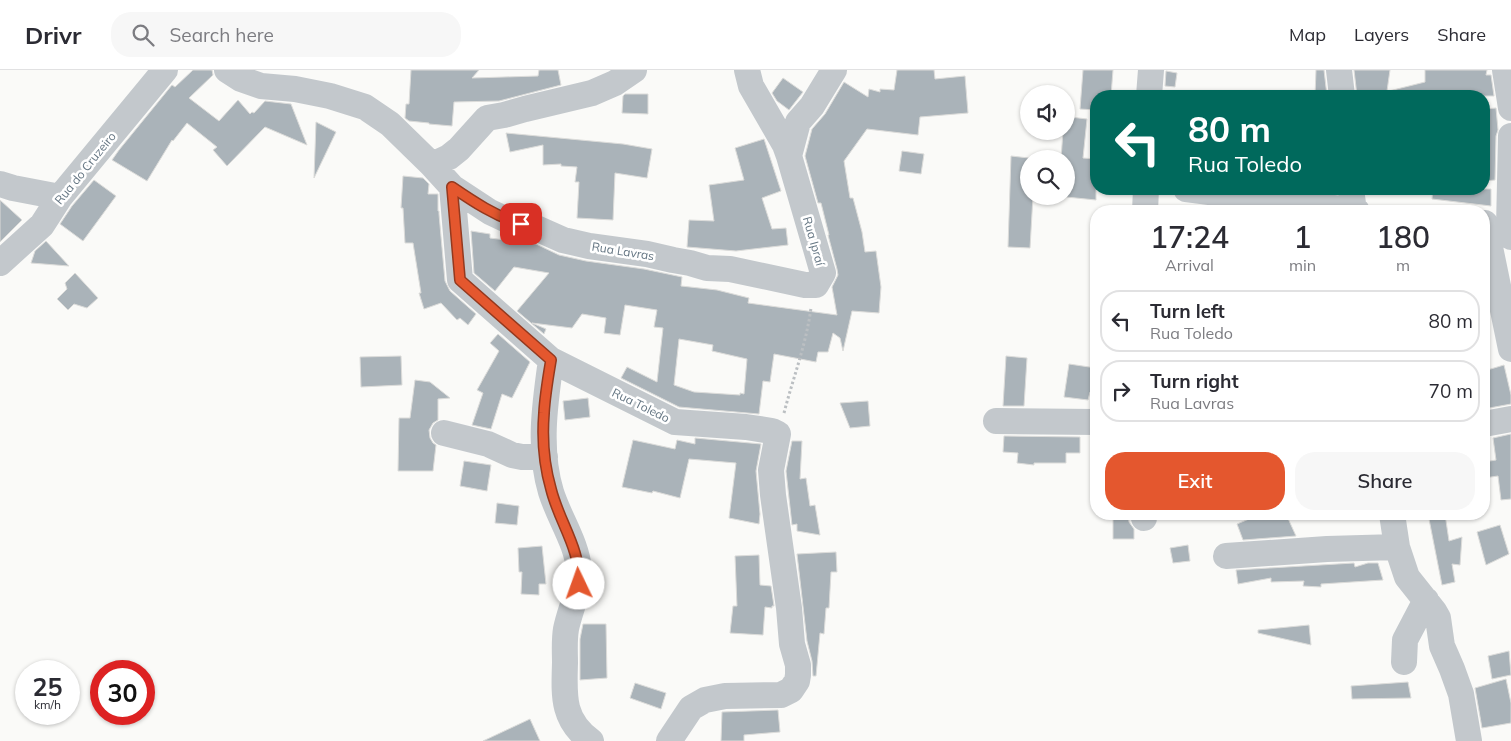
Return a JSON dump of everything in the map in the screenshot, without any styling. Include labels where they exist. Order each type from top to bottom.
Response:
[{"type":"street","name":"Rua do Cruzeiro","points":[[0,263],[42,225],[60,197],[165,70]]},
{"type":"street","name":"Rua Lavras","points":[[227,70],[241,79],[261,86],[292,80],[374,112],[390,124],[452,187],[498,216],[536,228],[563,240],[647,254],[707,268],[730,269],[805,285]]},
{"type":"street","points":[[432,165],[449,157],[487,118],[592,93],[615,83],[634,70]]},
{"type":"street","name":"Rua Ipraí","points":[[747,70],[752,86],[785,145],[823,273],[816,285],[805,285]]},
{"type":"street","points":[[789,156],[798,122],[812,106],[834,70]]},
{"type":"street","points":[[1149,90],[1151,70]]},
{"type":"street","points":[[1339,70],[1341,90]]},
{"type":"street","points":[[1505,70],[1511,108]]},
{"type":"street","points":[[1511,136],[1497,227],[1511,349]]},
{"type":"street","points":[[6,186],[60,197]]},
{"type":"street","points":[[6,186],[42,225]]},
{"type":"street","name":"Rua Toledo","points":[[452,187],[460,280],[551,360],[675,422],[772,430],[778,434]]},
{"type":"street","points":[[1232,195],[1309,205]]},
{"type":"street","points":[[551,360],[544,414],[545,457],[551,492],[575,550],[579,570],[579,584],[565,639],[564,689],[573,724],[591,741]]},
{"type":"street","points":[[1490,423],[1511,419]]},
{"type":"street","points":[[996,421],[1090,422]]},
{"type":"street","points":[[444,433],[488,444],[512,455],[545,457]]},
{"type":"street","points":[[669,741],[692,708],[705,700],[725,696],[778,695],[787,693],[797,682],[798,665],[792,644],[771,470],[778,434]]},
{"type":"street","points":[[1393,520],[1397,547],[1407,577],[1438,618],[1442,646],[1461,694],[1469,741]]},
{"type":"street","points":[[1226,556],[1327,549],[1397,547]]},
{"type":"street","points":[[1404,662],[1405,640],[1426,600]]},
{"type":"path","points":[[778,434],[808,332],[812,298],[805,285]]},
{"type":"building","points":[[193,70],[212,70],[213,75],[189,98],[219,121],[238,100],[250,114],[254,113],[265,101],[291,104],[307,145],[265,127],[227,166],[213,150],[217,147],[187,123],[172,140],[147,181],[112,160],[172,85],[175,87]]},
{"type":"building","points":[[411,70],[479,70],[472,78],[538,76],[539,70],[558,70],[561,85],[499,101],[454,102],[452,126],[429,124],[409,121],[405,118],[406,104],[409,104]]},
{"type":"building","points":[[897,70],[934,70],[935,79],[965,76],[968,113],[920,117],[918,135],[867,129],[844,161],[850,198],[853,198],[865,252],[876,251],[881,287],[879,313],[852,311],[843,351],[840,338],[833,333],[828,352],[818,352],[816,362],[774,354],[770,382],[763,381],[759,414],[679,407],[621,378],[627,367],[657,382],[663,328],[654,327],[657,310],[625,305],[620,335],[604,333],[606,318],[582,314],[572,328],[532,323],[546,329],[544,334],[517,311],[549,273],[514,267],[495,291],[474,273],[471,231],[490,234],[490,238],[536,244],[559,255],[586,261],[644,269],[682,277],[681,286],[717,290],[749,298],[748,303],[837,315],[832,287],[838,275],[837,269],[821,203],[818,203],[805,156],[812,129],[825,114],[844,82],[868,97],[869,89],[880,92],[880,89],[894,90]],"holes":[[[679,339],[713,345],[712,351],[747,359],[744,394],[694,392],[674,385]]]},
{"type":"building","points":[[1083,70],[1113,70],[1111,90],[1090,90],[1090,110],[1080,109]]},
{"type":"building","points":[[1316,70],[1324,70],[1326,90],[1315,90]]},
{"type":"building","points":[[1354,70],[1390,70],[1387,90],[1356,90]]},
{"type":"building","points":[[1425,70],[1487,70],[1486,75],[1491,75],[1494,96],[1490,96],[1490,90],[1393,90],[1425,82]]},
{"type":"building","points":[[1166,71],[1177,73],[1175,87],[1165,86]]},
{"type":"building","points":[[783,78],[803,92],[789,110],[777,101],[772,93]]},
{"type":"building","points":[[625,94],[648,94],[648,114],[622,113],[623,96]]},
{"type":"building","points":[[1490,108],[1496,108],[1498,130],[1496,136],[1495,180],[1490,180]]},
{"type":"building","points":[[1075,118],[1087,119],[1083,158],[1090,159],[1090,195],[1096,195],[1096,200],[1075,198],[1075,150],[1062,150],[1062,140],[1075,140]]},
{"type":"building","points":[[316,122],[336,132],[314,178]]},
{"type":"building","points":[[506,133],[623,144],[652,149],[647,178],[615,173],[613,220],[577,218],[579,182],[575,182],[577,167],[561,166],[561,164],[543,165],[543,145],[510,152]]},
{"type":"building","points":[[764,139],[781,191],[762,198],[772,229],[786,228],[788,245],[736,251],[687,247],[689,220],[714,221],[709,185],[744,180],[735,148]]},
{"type":"building","points":[[902,151],[924,154],[921,174],[899,171]]},
{"type":"building","points":[[1011,156],[1020,157],[1020,205],[1032,205],[1030,248],[1008,247]]},
{"type":"building","points":[[403,176],[423,178],[429,184],[428,194],[438,194],[445,281],[450,291],[476,314],[468,325],[460,318],[457,320],[441,303],[424,309],[419,293],[421,293],[413,243],[405,243],[403,208],[401,208]]},
{"type":"building","points":[[94,180],[116,196],[83,241],[60,224],[72,206]]},
{"type":"building","points":[[1491,189],[1491,206],[1432,199],[1432,195],[1490,195]]},
{"type":"building","points":[[0,200],[22,220],[0,242]]},
{"type":"building","points":[[46,241],[69,266],[31,263],[35,251]]},
{"type":"building","points":[[75,273],[98,298],[87,308],[74,304],[68,310],[57,299],[67,289],[65,283]]},
{"type":"building","points":[[498,334],[530,362],[512,398],[502,394],[491,429],[472,425],[483,393],[477,390],[499,351],[490,343]]},
{"type":"building","points":[[401,356],[402,385],[361,387],[360,357]]},
{"type":"building","points":[[1006,356],[1027,358],[1024,406],[1003,406]]},
{"type":"building","points":[[1069,364],[1090,367],[1090,392],[1088,400],[1064,397]]},
{"type":"building","points":[[1504,365],[1511,395],[1511,404],[1490,408],[1490,369]]},
{"type":"building","points":[[415,380],[430,382],[450,398],[438,399],[438,420],[433,423],[429,430],[430,438],[436,445],[433,471],[398,471],[399,418],[410,418]]},
{"type":"building","points":[[588,398],[590,417],[565,420],[563,401]]},
{"type":"building","points":[[868,401],[870,426],[850,428],[840,403]]},
{"type":"building","points":[[1511,434],[1511,499],[1501,500],[1498,476],[1490,477],[1490,461],[1496,460],[1493,438]]},
{"type":"building","points":[[1004,436],[1080,437],[1080,453],[1066,453],[1066,463],[1034,463],[1034,465],[1017,463],[1018,453],[1003,452]]},
{"type":"building","points":[[695,438],[761,444],[756,471],[760,514],[759,524],[729,518],[736,463],[689,459],[680,498],[653,491],[652,493],[622,487],[633,440],[675,449],[677,440],[695,444]]},
{"type":"building","points":[[792,441],[802,441],[800,479],[806,478],[810,506],[815,505],[820,535],[797,531],[797,524],[792,525],[786,471]]},
{"type":"building","points":[[464,461],[491,465],[487,491],[460,486]]},
{"type":"building","points":[[497,503],[519,506],[517,525],[495,523]]},
{"type":"building","points":[[1113,520],[1129,520],[1134,529],[1134,539],[1113,539]]},
{"type":"building","points":[[1247,520],[1289,520],[1296,536],[1243,540],[1237,524]]},
{"type":"building","points":[[1429,520],[1446,520],[1449,541],[1462,537],[1460,565],[1452,564],[1455,582],[1442,585]]},
{"type":"building","points":[[1500,525],[1509,554],[1486,565],[1477,532]]},
{"type":"building","points":[[1188,545],[1190,561],[1173,563],[1170,548]]},
{"type":"building","points":[[542,546],[546,584],[539,584],[539,595],[521,594],[522,572],[519,572],[518,548]]},
{"type":"building","points":[[836,552],[837,572],[831,572],[829,608],[826,608],[824,634],[820,633],[816,676],[813,676],[797,554]]},
{"type":"building","points":[[759,555],[760,585],[771,586],[774,606],[772,608],[765,607],[763,635],[730,633],[733,606],[737,606],[735,556]]},
{"type":"building","points":[[1354,563],[1355,567],[1368,563],[1378,563],[1383,580],[1321,584],[1321,587],[1303,586],[1304,581],[1271,582],[1271,578],[1238,584],[1236,570]]},
{"type":"building","points":[[583,624],[606,624],[607,678],[580,680],[580,639]]},
{"type":"building","points":[[1309,625],[1311,645],[1258,633],[1258,630]]},
{"type":"building","points":[[1509,651],[1511,675],[1492,679],[1488,656]]},
{"type":"building","points":[[1506,679],[1511,703],[1511,723],[1482,728],[1475,688]]},
{"type":"building","points":[[1408,682],[1411,698],[1352,699],[1351,686]]},
{"type":"building","points":[[635,683],[666,693],[661,709],[630,698]]},
{"type":"building","points":[[778,710],[780,732],[744,735],[744,741],[721,741],[722,712]]},
{"type":"building","points":[[530,719],[540,741],[483,741]]},
{"type":"route","points":[[521,224],[490,212],[452,187],[460,280],[551,360],[544,414],[547,475],[551,492],[575,550],[579,570],[579,584]]}]
